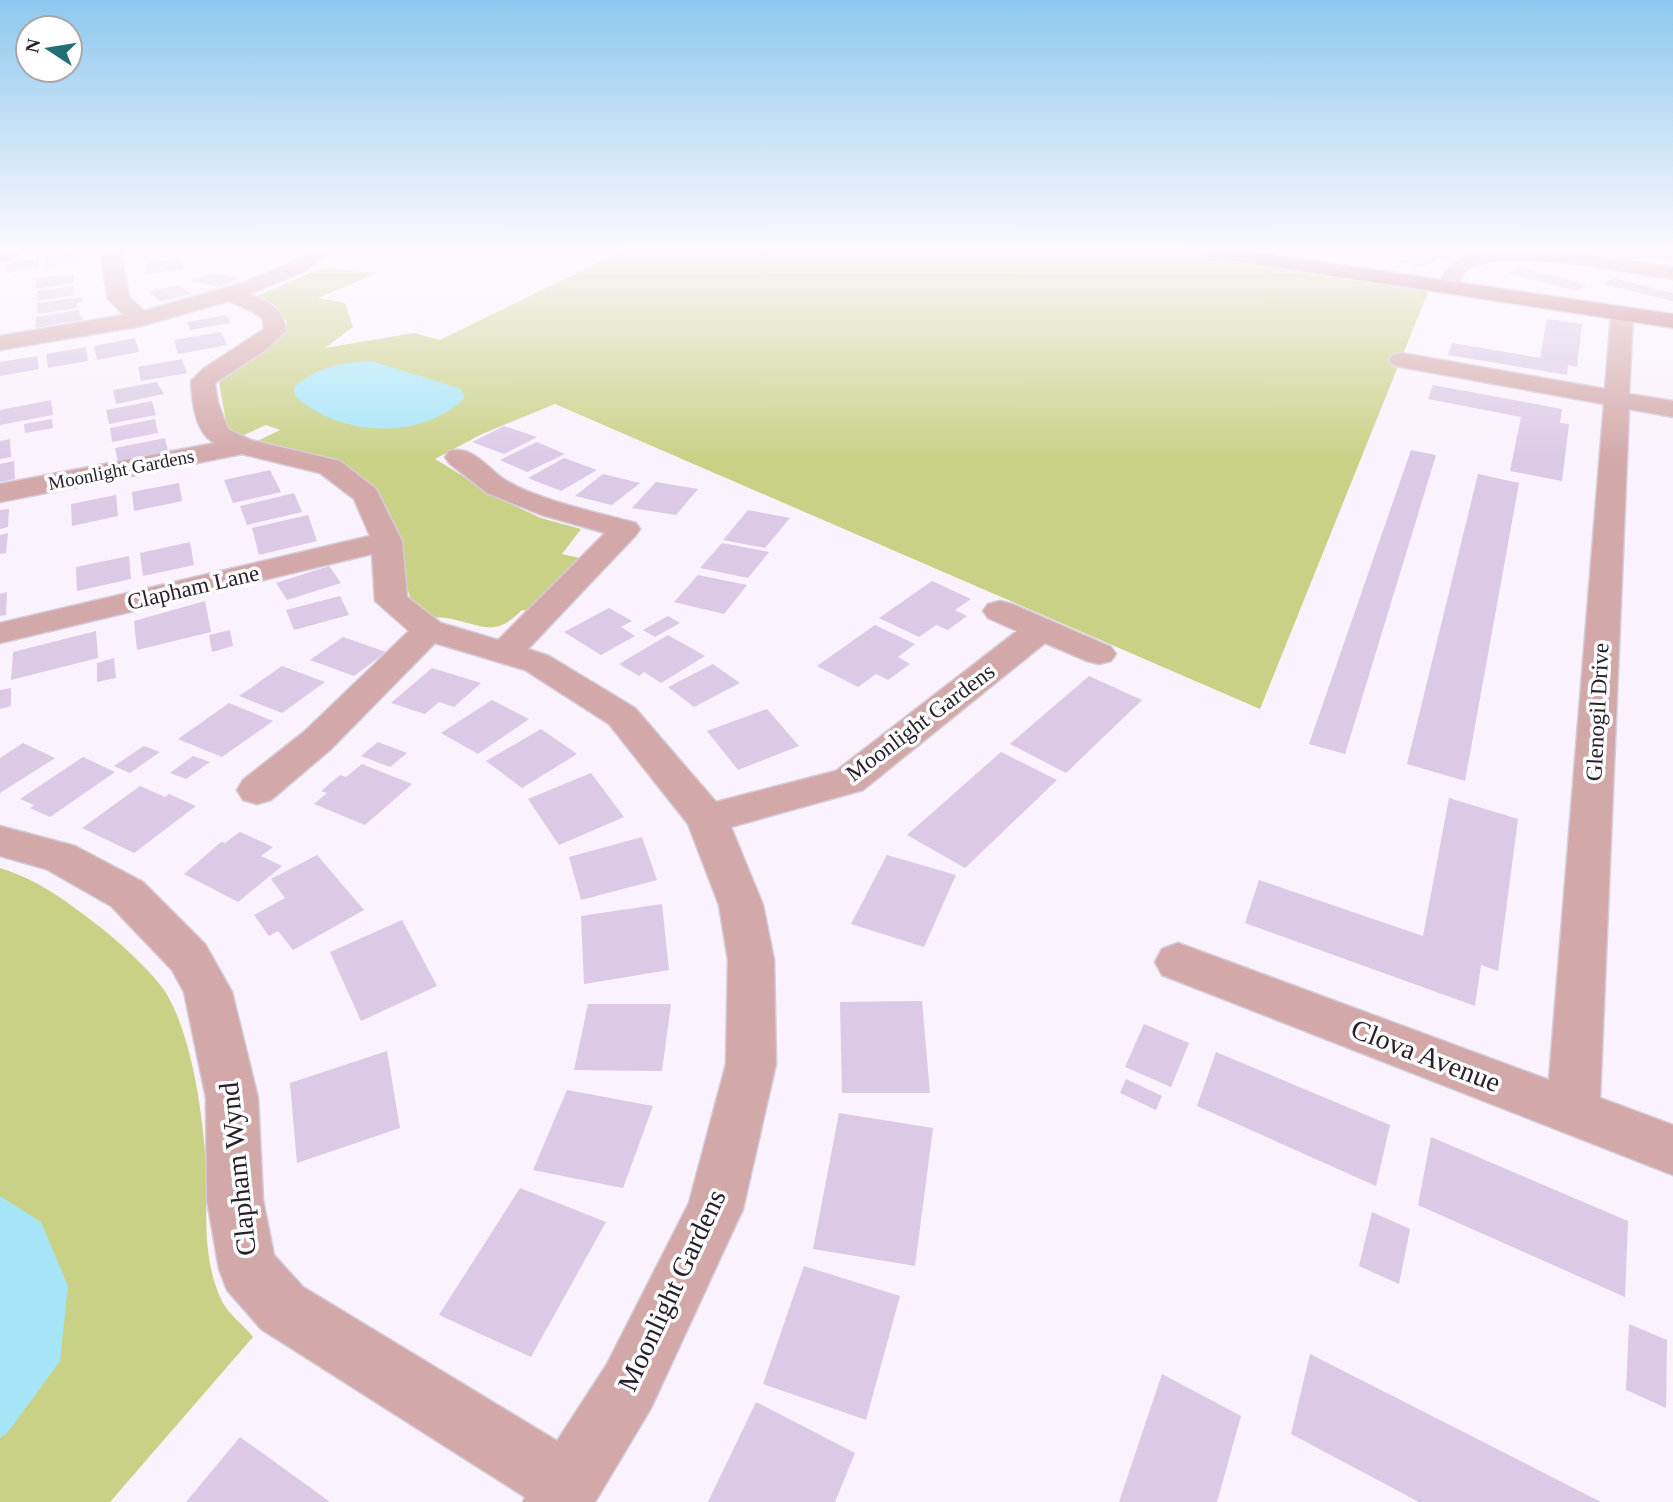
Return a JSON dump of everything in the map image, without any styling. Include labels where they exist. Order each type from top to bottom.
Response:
[{"type":"street","points":[[0,343],[129,321]]},
{"type":"street","name":"Moonlight Gardens","points":[[274,321],[275,331],[262,344],[224,364],[203,381],[205,403],[217,434],[242,446],[330,467],[366,495],[387,541],[391,601],[429,631],[537,663],[622,716],[707,819],[741,905],[751,960],[751,1064],[715,1209],[629,1386],[562,1494]]},
{"type":"street","name":"Glenogil Drive","points":[[1573,1111],[1621,321]]},
{"type":"street","points":[[1401,360],[1673,409]]},
{"type":"street","name":"Moonlight Gardens","points":[[0,493],[242,446]]},
{"type":"street","points":[[459,457],[497,486],[552,509],[625,528],[505,653]]},
{"type":"street","name":"Clapham Lane","points":[[0,633],[387,541]]},
{"type":"street","points":[[1000,611],[1099,654]]},
{"type":"street","name":"Moonlight Gardens","points":[[707,819],[849,781],[1041,629]]},
{"type":"street","points":[[257,790],[318,740],[429,631]]},
{"type":"street","name":"Clapham Wynd","points":[[0,841],[60,857],[127,894],[189,957],[208,992],[232,1098],[235,1200],[248,1269],[282,1308],[562,1494]]},
{"type":"street","name":"Clova Avenue","points":[[1178,961],[1673,1150]]},
{"type":"green space","points":[[287,321],[351,321],[353,327],[325,348],[414,333],[440,340],[479,321],[1416,321],[1260,709],[555,404],[482,434],[435,459],[504,501],[541,518],[581,529],[562,554],[584,559],[532,612],[522,610],[503,625],[486,627],[446,618],[424,618],[418,612],[408,591],[395,527],[384,503],[370,484],[353,471],[332,461],[253,443],[280,430],[266,425],[240,437],[227,427],[219,383],[277,341]]},
{"type":"green space","points":[[0,868],[41,886],[100,927],[151,975],[174,1008],[189,1052],[199,1102],[205,1149],[207,1237],[211,1269],[225,1306],[253,1337],[110,1502],[0,1502]]},
{"type":"water","points":[[372,361],[461,389],[465,398],[447,412],[426,422],[380,428],[334,420],[313,410],[295,396],[294,387],[321,370],[341,364]]},
{"type":"water","points":[[0,1196],[41,1222],[68,1286],[60,1361],[8,1432],[0,1438]]},
{"type":"building","points":[[36,321],[76,321],[35,328]]},
{"type":"building","points":[[229,321],[230,323],[190,330],[187,322]]},
{"type":"building","points":[[1547,321],[1582,324],[1577,367],[1568,365],[1567,375],[1448,355],[1452,343],[1540,358]]},
{"type":"building","points":[[221,332],[227,345],[178,354],[174,340]]},
{"type":"building","points":[[135,338],[139,352],[97,360],[94,346]]},
{"type":"building","points":[[86,347],[88,361],[48,368],[46,354]]},
{"type":"building","points":[[37,356],[39,369],[0,376],[0,362]]},
{"type":"building","points":[[182,359],[187,373],[141,381],[138,367]]},
{"type":"building","points":[[157,382],[164,394],[116,404],[113,390]]},
{"type":"building","points":[[1433,385],[1562,409],[1560,423],[1569,424],[1562,481],[1510,471],[1521,417],[1428,399]]},
{"type":"building","points":[[51,400],[53,415],[0,425],[0,410]]},
{"type":"building","points":[[152,401],[156,415],[109,424],[106,410]]},
{"type":"building","points":[[52,419],[53,428],[25,433],[24,424]]},
{"type":"building","points":[[155,419],[158,433],[112,442],[110,428]]},
{"type":"building","points":[[504,426],[537,437],[504,454],[472,442]]},
{"type":"building","points":[[165,438],[168,451],[118,461],[115,448]]},
{"type":"building","points":[[10,439],[11,457],[0,459],[0,441]]},
{"type":"building","points":[[537,442],[565,454],[527,472],[500,460]]},
{"type":"building","points":[[1411,450],[1436,455],[1345,754],[1309,744]]},
{"type":"building","points":[[564,458],[597,470],[561,491],[528,478]]},
{"type":"building","points":[[14,461],[15,479],[0,482],[0,464]]},
{"type":"building","points":[[270,470],[281,492],[233,503],[224,480]]},
{"type":"building","points":[[603,474],[640,483],[612,505],[575,496]]},
{"type":"building","points":[[1478,474],[1519,483],[1465,781],[1407,764]]},
{"type":"building","points":[[656,482],[698,489],[676,515],[632,508]]},
{"type":"building","points":[[179,483],[182,501],[134,511],[132,492]]},
{"type":"building","points":[[294,493],[302,512],[247,525],[240,506]]},
{"type":"building","points":[[116,495],[118,516],[72,526],[71,504]]},
{"type":"building","points":[[9,509],[8,527],[0,529],[0,510]]},
{"type":"building","points":[[748,510],[790,518],[765,548],[723,540]]},
{"type":"building","points":[[308,515],[317,541],[259,555],[252,528]]},
{"type":"building","points":[[8,533],[6,553],[0,554],[0,535]]},
{"type":"building","points":[[190,542],[194,565],[143,576],[140,553]]},
{"type":"building","points":[[722,543],[769,552],[748,578],[700,568]]},
{"type":"building","points":[[129,556],[131,579],[77,591],[76,567]]},
{"type":"building","points":[[329,566],[341,583],[287,600],[276,583]]},
{"type":"building","points":[[698,575],[747,585],[724,614],[674,602]]},
{"type":"building","points":[[932,581],[971,599],[955,610],[967,616],[948,630],[936,625],[919,637],[879,618]]},
{"type":"building","points":[[7,592],[6,615],[0,616],[0,594]]},
{"type":"building","points":[[340,596],[349,615],[294,630],[286,610]]},
{"type":"building","points":[[205,601],[211,632],[137,650],[134,621]]},
{"type":"building","points":[[609,608],[632,621],[621,627],[635,636],[601,655],[564,632]]},
{"type":"building","points":[[668,616],[680,623],[655,637],[643,630]]},
{"type":"building","points":[[875,625],[915,644],[898,657],[910,664],[888,680],[876,674],[858,687],[817,666]]},
{"type":"building","points":[[230,630],[233,646],[212,652],[209,635]]},
{"type":"building","points":[[96,631],[98,658],[11,680],[13,652]]},
{"type":"building","points":[[668,635],[705,656],[661,683],[644,672],[639,676],[619,664]]},
{"type":"building","points":[[343,637],[386,652],[354,676],[310,660]]},
{"type":"building","points":[[114,658],[116,678],[97,682],[97,663]]},
{"type":"building","points":[[713,664],[740,683],[694,707],[668,687]]},
{"type":"building","points":[[282,666],[325,682],[282,713],[239,696]]},
{"type":"building","points":[[432,668],[481,683],[454,707],[439,702],[425,714],[391,703]]},
{"type":"building","points":[[1089,676],[1142,700],[1066,773],[1010,744]]},
{"type":"building","points":[[11,688],[11,706],[0,709],[0,690]]},
{"type":"building","points":[[492,700],[529,719],[478,754],[441,733]]},
{"type":"building","points":[[229,703],[273,721],[222,757],[178,739]]},
{"type":"building","points":[[767,709],[799,746],[738,770],[707,731]]},
{"type":"building","points":[[541,729],[577,754],[522,788],[486,761]]},
{"type":"building","points":[[378,742],[407,753],[390,767],[361,756]]},
{"type":"building","points":[[23,743],[55,758],[0,793],[0,758]]},
{"type":"building","points":[[144,746],[160,752],[130,773],[114,766]]},
{"type":"building","points":[[1001,752],[1057,780],[965,868],[907,835]]},
{"type":"building","points":[[193,756],[210,762],[186,779],[170,773]]},
{"type":"building","points":[[83,757],[115,772],[50,817],[30,808],[34,805],[20,799]]},
{"type":"building","points":[[362,764],[412,784],[365,825],[314,804],[327,793],[321,791],[340,775],[346,777]]},
{"type":"building","points":[[591,773],[624,817],[559,845],[528,799]]},
{"type":"building","points":[[140,786],[165,797],[169,794],[196,806],[134,853],[82,828]]},
{"type":"building","points":[[1449,798],[1518,819],[1498,971],[1481,965],[1475,1006],[1245,923],[1259,880],[1423,936]]},
{"type":"building","points":[[240,832],[273,847],[261,856],[282,866],[238,902],[184,874],[221,842],[225,843]]},
{"type":"building","points":[[642,837],[657,880],[581,900],[569,857]]},
{"type":"building","points":[[317,855],[364,910],[293,950],[278,931],[269,936],[254,915],[285,898],[271,879]]},
{"type":"building","points":[[887,855],[956,875],[924,947],[851,924]]},
{"type":"building","points":[[662,904],[669,970],[584,984],[581,916]]},
{"type":"building","points":[[402,920],[437,986],[361,1021],[330,952]]},
{"type":"building","points":[[922,1001],[930,1093],[842,1093],[840,1002]]},
{"type":"building","points":[[588,1004],[671,1004],[662,1071],[574,1070]]},
{"type":"building","points":[[1144,1024],[1189,1043],[1171,1087],[1125,1067]]},
{"type":"building","points":[[387,1051],[400,1128],[297,1163],[290,1083]]},
{"type":"building","points":[[1216,1052],[1390,1125],[1376,1186],[1197,1106]]},
{"type":"building","points":[[1126,1079],[1162,1096],[1156,1110],[1120,1093]]},
{"type":"building","points":[[567,1090],[653,1106],[623,1188],[533,1170]]},
{"type":"building","points":[[839,1113],[933,1128],[915,1266],[813,1249]]},
{"type":"building","points":[[1431,1137],[1628,1221],[1625,1297],[1418,1205]]},
{"type":"building","points":[[520,1188],[606,1222],[531,1357],[439,1315]]},
{"type":"building","points":[[1372,1212],[1410,1229],[1399,1284],[1359,1266]]},
{"type":"building","points":[[804,1266],[900,1296],[866,1420],[763,1384]]},
{"type":"building","points":[[1629,1324],[1667,1340],[1666,1408],[1626,1390]]},
{"type":"building","points":[[1310,1354],[1601,1502],[1419,1502],[1291,1434]]},
{"type":"building","points":[[1162,1374],[1241,1416],[1217,1502],[1119,1502]]},
{"type":"building","points":[[756,1402],[855,1453],[835,1502],[708,1502]]},
{"type":"building","points":[[240,1437],[297,1478],[330,1502],[186,1502]]}]
